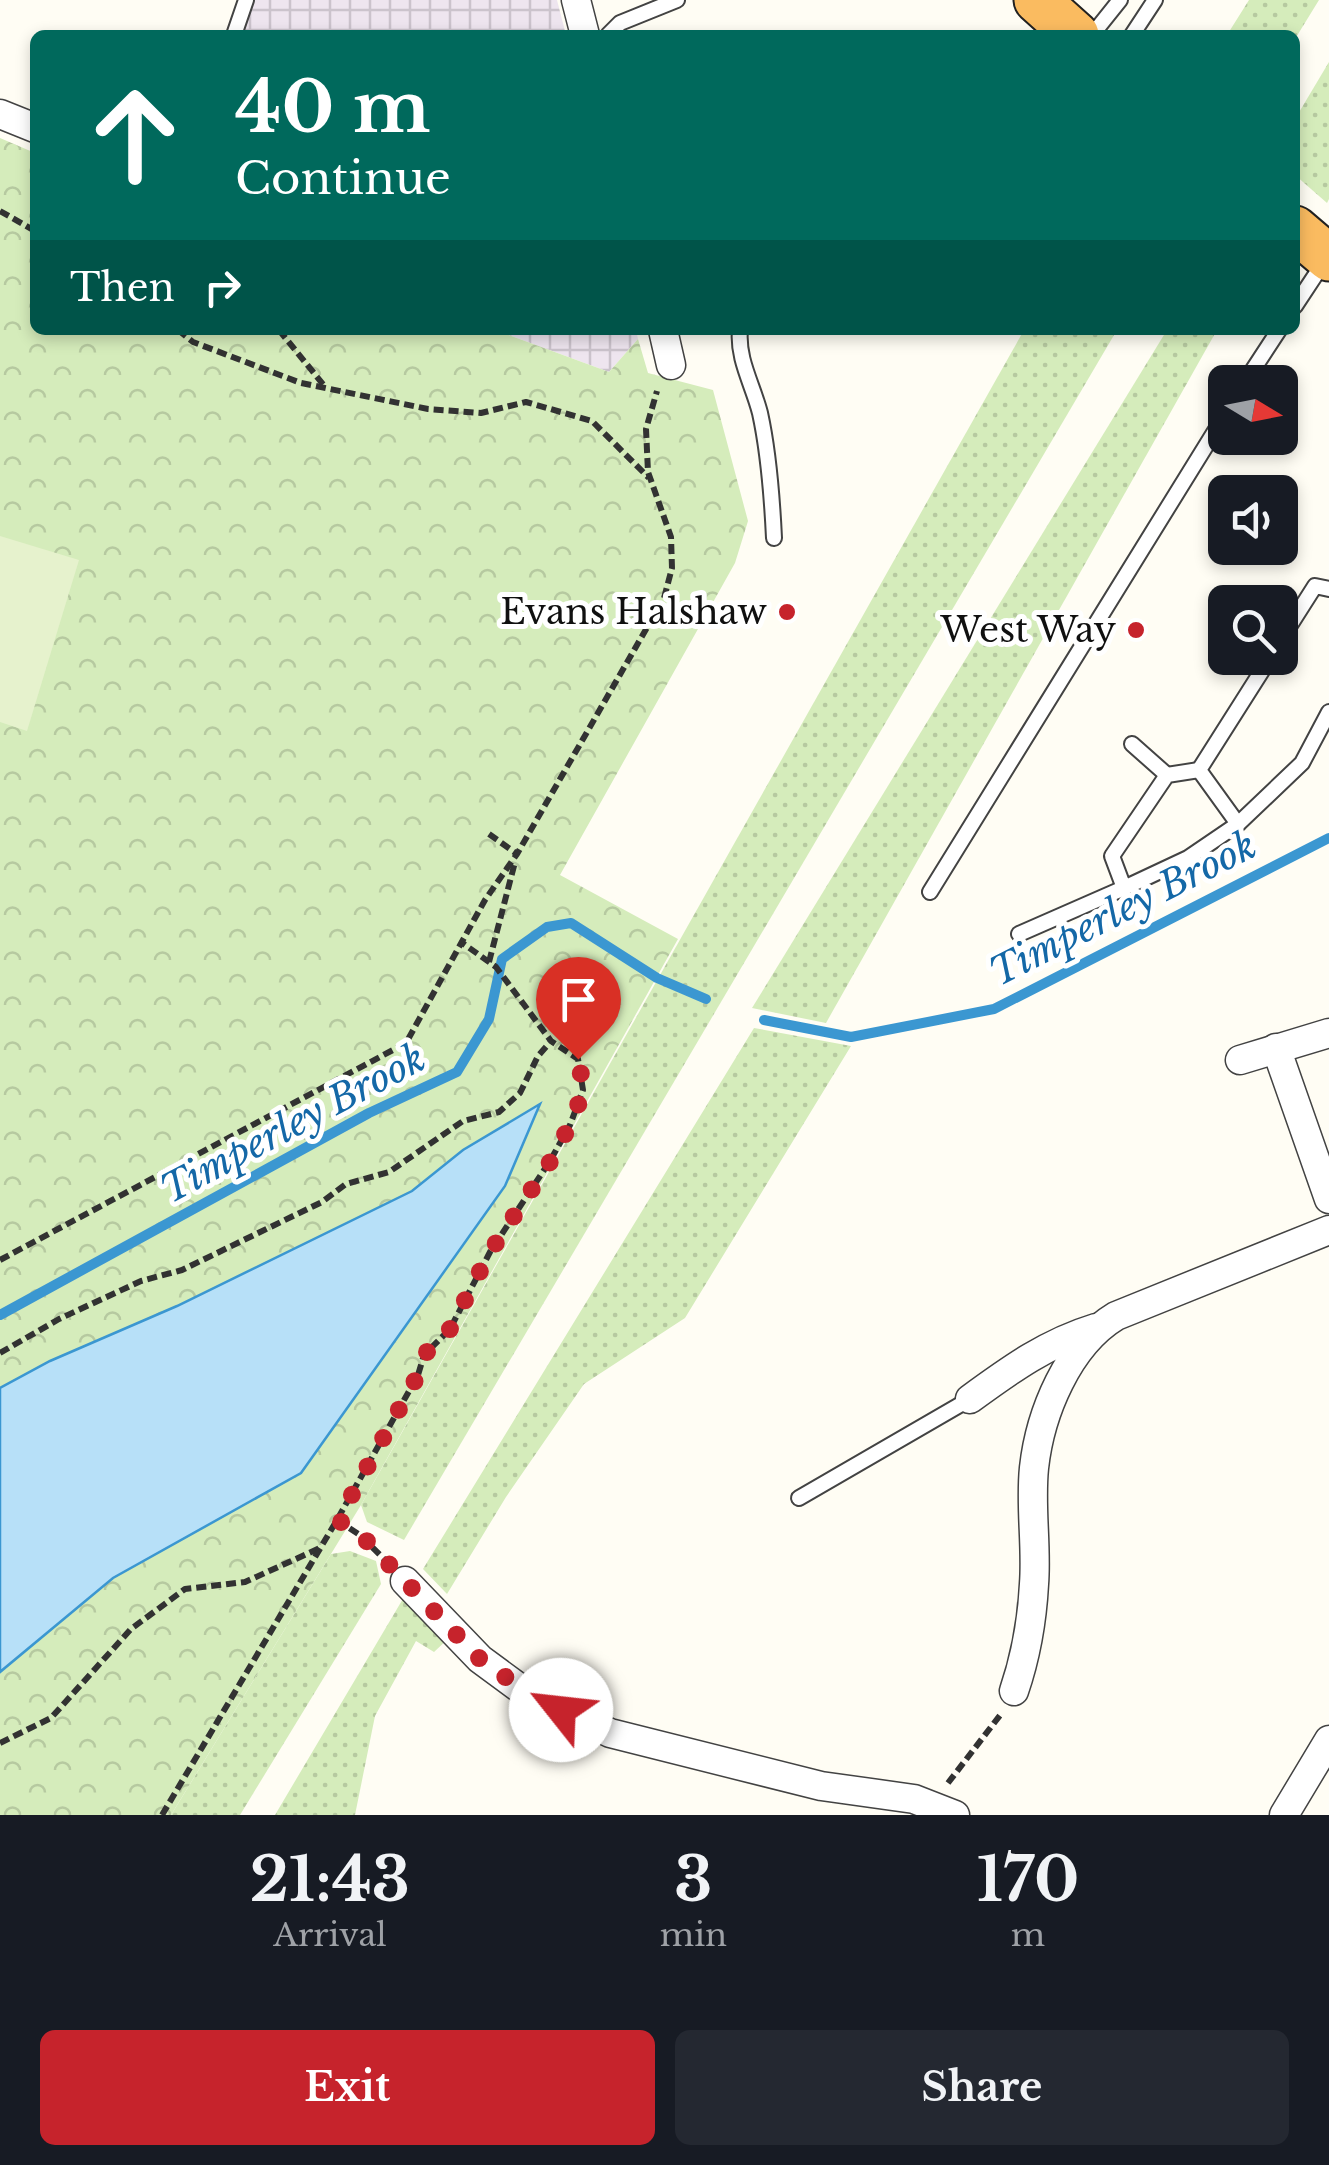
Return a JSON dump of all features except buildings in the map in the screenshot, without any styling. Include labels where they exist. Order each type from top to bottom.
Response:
[{"type":"highway","points":[[1037,0],[1070,30]]},
{"type":"street","points":[[576,0],[584,30]]},
{"type":"street","points":[[0,114],[30,126]]},
{"type":"street","points":[[663,335],[671,365]]},
{"type":"street","points":[[1240,1060],[1329,1032]]},
{"type":"street","points":[[1276,1048],[1329,1199]]},
{"type":"street","points":[[970,1399],[1060,1339],[1096,1328],[1116,1316],[1329,1230]]},
{"type":"street","points":[[1014,1691],[1026,1656],[1035,1582],[1034,1466],[1048,1415],[1066,1372],[1096,1328]]},
{"type":"street","points":[[405,1581],[480,1659],[518,1686],[610,1733],[821,1786],[944,1810]]},
{"type":"street","points":[[1284,1815],[1329,1740]]},
{"type":"lane","points":[[236,30],[246,0]]},
{"type":"lane","points":[[613,30],[620,23],[677,0]]},
{"type":"lane","points":[[1096,30],[1120,0]]},
{"type":"lane","points":[[1135,30],[1156,0]]},
{"type":"lane","points":[[1300,293],[1317,248]]},
{"type":"lane","points":[[739,335],[738,346],[760,412],[774,538]]},
{"type":"lane","points":[[1256,365],[1275,335]]},
{"type":"lane","points":[[930,892],[1208,442]]},
{"type":"lane","points":[[1298,613],[1315,586],[1329,589]]},
{"type":"lane","points":[[1124,888],[1112,856],[1168,776],[1199,770],[1259,675]]},
{"type":"lane","points":[[1019,934],[1188,858],[1238,824],[1302,763],[1329,712]]},
{"type":"lane","points":[[1132,744],[1168,776]]},
{"type":"lane","points":[[1199,770],[1238,824]]},
{"type":"lane","points":[[799,1498],[970,1399]]},
{"type":"path","points":[[0,211],[30,228]]},
{"type":"path","points":[[185,335],[301,384],[428,409],[481,413],[526,402],[592,421],[650,478]]},
{"type":"path","points":[[283,335],[326,388]]},
{"type":"path","points":[[0,1260],[406,1043],[485,900],[517,854],[664,598],[672,568],[670,537],[650,478],[646,429],[658,388],[671,365]]},
{"type":"path","points":[[488,834],[517,854]]},
{"type":"path","points":[[493,965],[517,854]]},
{"type":"path","points":[[162,1815],[338,1520],[418,1375],[424,1355],[450,1329],[490,1252],[550,1162],[584,1090],[578,1059],[550,1041],[508,979],[461,942]]},
{"type":"path","points":[[0,1353],[59,1319],[141,1281],[182,1270],[322,1202],[346,1184],[389,1172],[463,1121],[499,1112],[520,1093],[550,1041]]},
{"type":"path","points":[[338,1520],[360,1534],[405,1581]]},
{"type":"path","points":[[0,1743],[51,1718],[132,1629],[184,1589],[244,1582],[322,1547]]},
{"type":"path","points":[[944,1810],[1014,1691]]},
{"type":"shaded area","points":[[251,0],[557,0],[565,30],[241,30]]},
{"type":"shaded area","points":[[509,335],[637,335],[638,339],[609,372]]},
{"type":"green space","points":[[1249,0],[1319,0],[1300,31],[1230,30]]},
{"type":"green space","points":[[1329,62],[1327,203],[1300,179],[1300,111]]},
{"type":"green space","points":[[0,138],[30,151],[30,335],[509,335],[609,372],[638,339],[648,373],[713,390],[748,521],[735,563],[560,875],[678,939],[361,1505],[171,1815],[0,1815]]},
{"type":"green space","points":[[1021,335],[1114,335],[404,1540],[367,1522],[361,1505]]},
{"type":"green space","points":[[1164,335],[1214,335],[826,1023],[752,1008]]},
{"type":"green space","points":[[0,536],[79,560],[27,731],[0,722]]},
{"type":"green space","points":[[754,1028],[851,1046],[685,1318],[584,1384],[506,1497],[447,1594],[423,1569]]},
{"type":"green space","points":[[350,1551],[376,1561],[381,1584],[240,1815],[171,1815],[331,1554]]},
{"type":"green space","points":[[407,1592],[449,1638],[434,1652],[416,1641],[375,1716],[355,1815],[275,1815]]},
{"type":"water","points":[[540,1104],[505,1186],[301,1473],[113,1578],[0,1672],[0,1388],[412,1191],[463,1150]]},
{"type":"waterway","name":"Timperley Brook","points":[[764,1020],[851,1037],[994,1009],[1329,838]]},
{"type":"waterway","name":"Timperley Brook","points":[[0,1315],[369,1113],[457,1072],[489,1019],[502,959],[547,927],[571,923],[657,978],[706,999]]},
{"type":"place","name":"Evans Halshaw","points":[[787,612]]},
{"type":"place","name":"West Way","points":[[1136,630]]},
{"type":"route","points":[[561,1710],[480,1659],[360,1534],[338,1520],[418,1375],[424,1355],[450,1329],[490,1252],[570,1125],[584,1090],[578,1059]]}]
